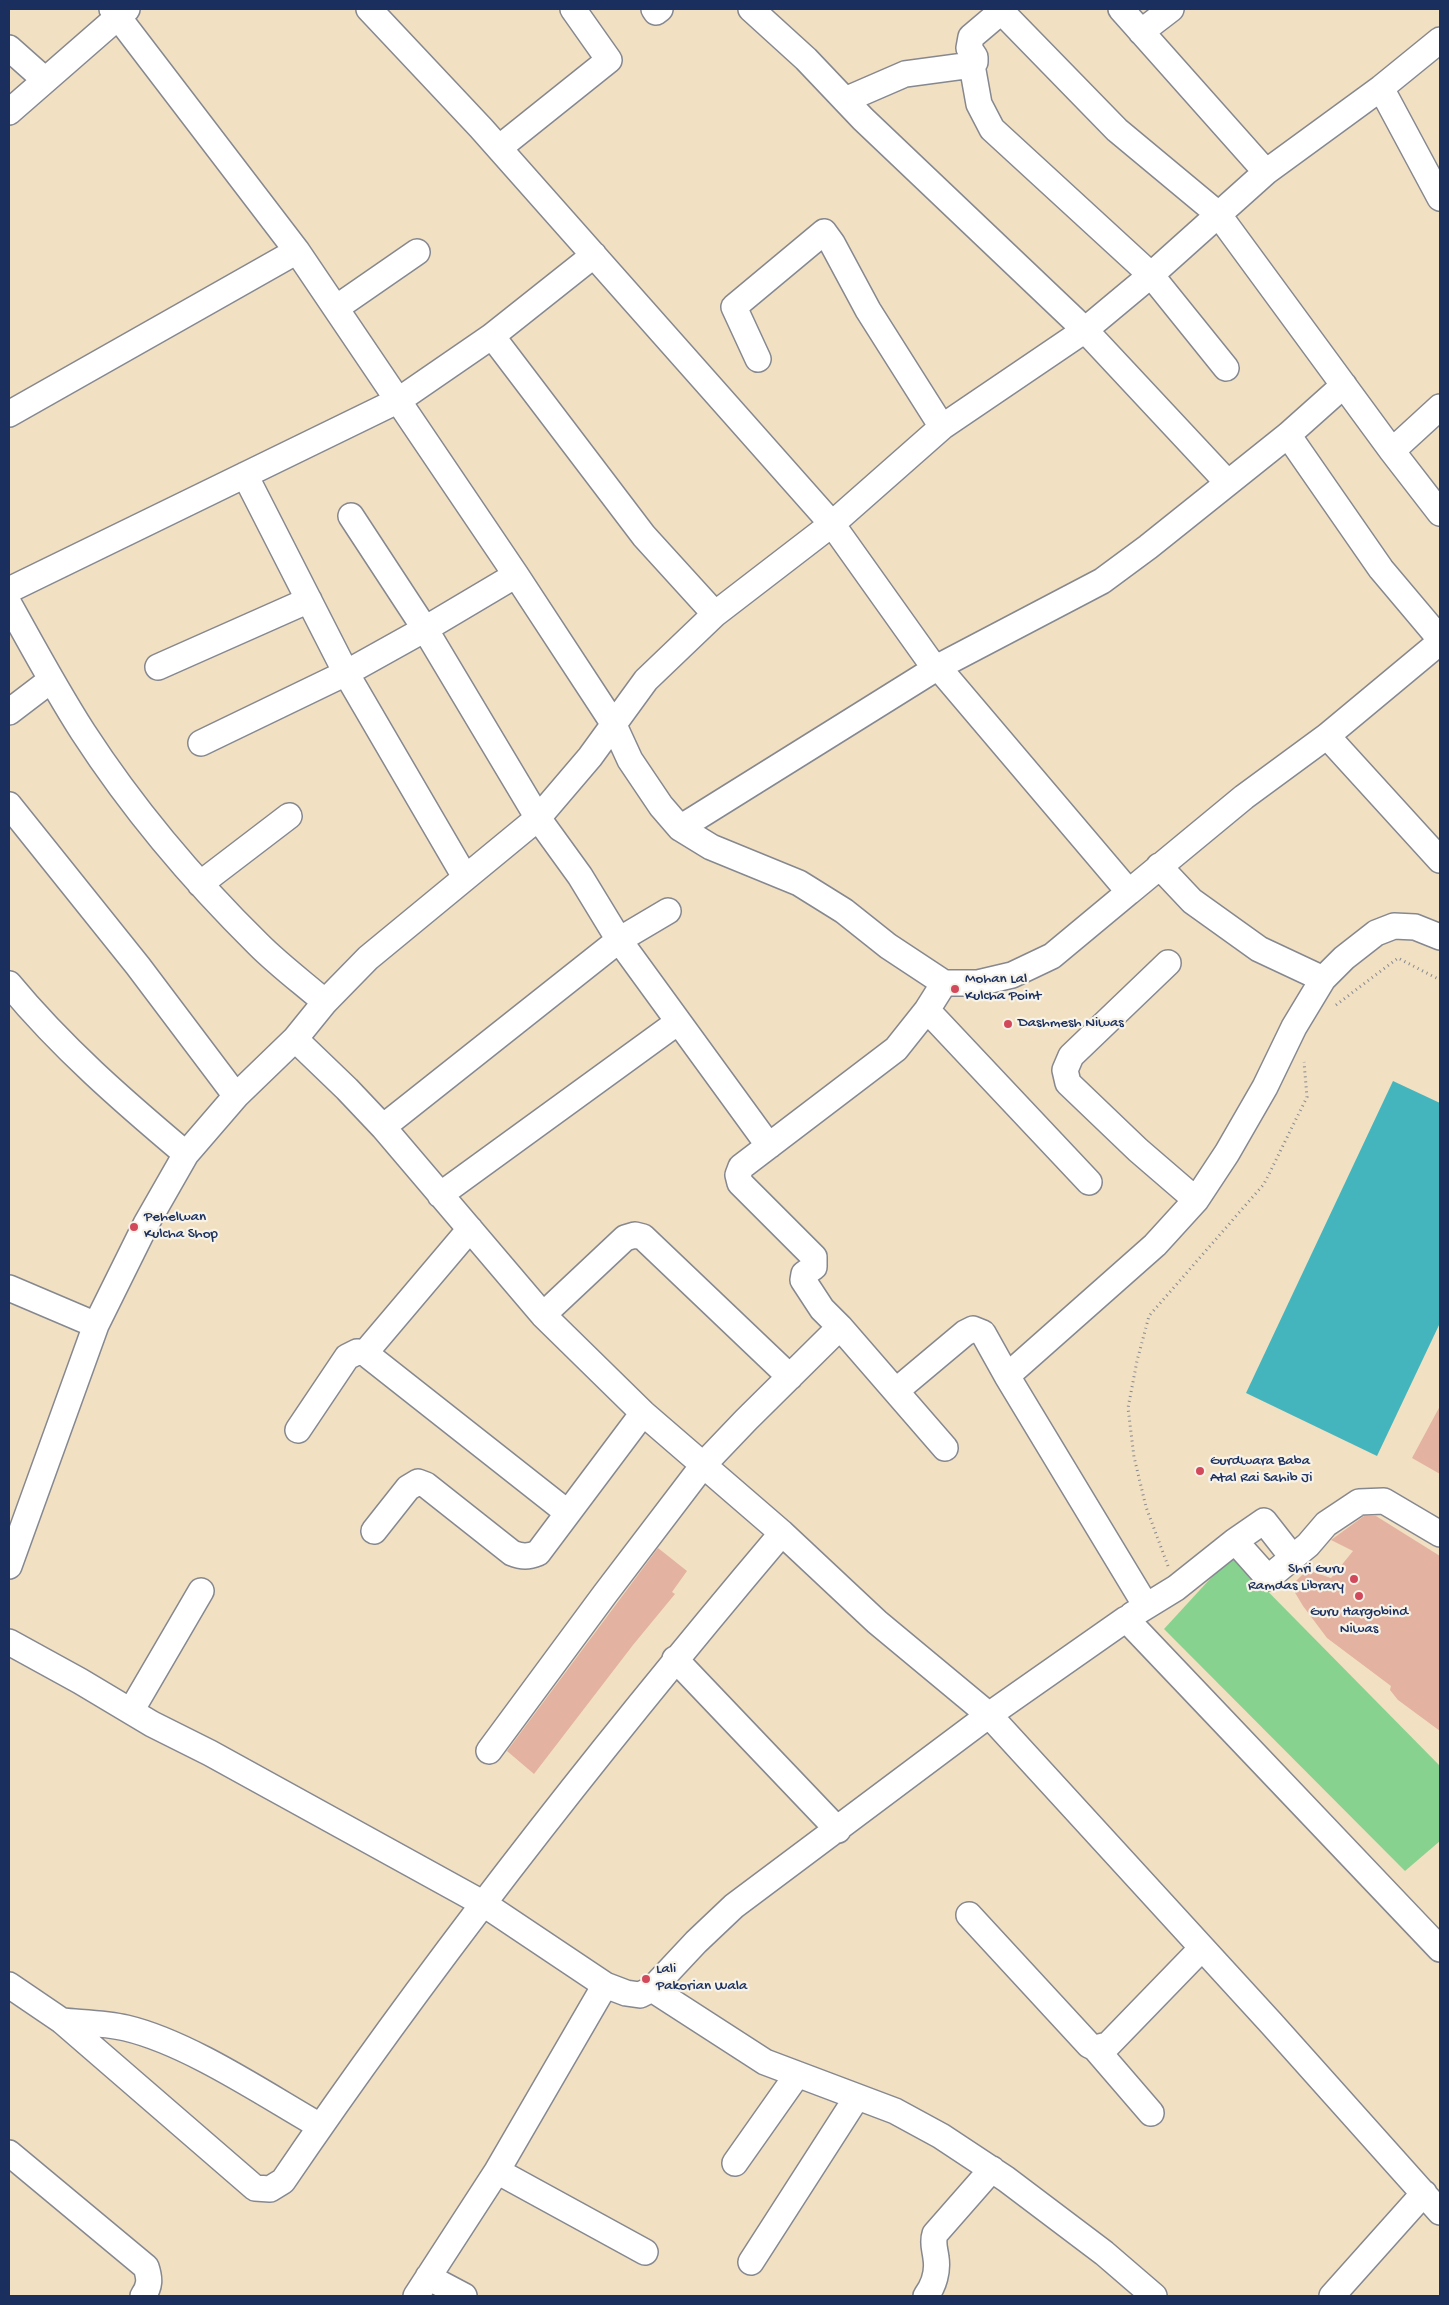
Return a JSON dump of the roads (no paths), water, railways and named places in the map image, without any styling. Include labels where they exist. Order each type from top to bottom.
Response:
[{"type":"street","points":[[369,9],[498,148],[832,524],[931,663],[938,667],[1129,892]]},
{"type":"street","points":[[498,148],[609,60],[573,9]]},
{"type":"street","points":[[654,9],[656,12],[660,9]]},
{"type":"street","points":[[751,9],[806,59],[845,100],[1085,330],[1227,482]]},
{"type":"street","points":[[1121,9],[1266,172]]},
{"type":"street","points":[[1141,32],[1172,9]]},
{"type":"street","points":[[845,100],[905,74],[972,65],[976,62],[976,57],[969,48],[971,37],[1001,10],[1117,130],[1218,214],[1392,451],[1440,512]]},
{"type":"street","points":[[9,112],[120,12],[297,251],[399,400],[613,723],[630,760],[661,806],[680,828],[711,847],[799,883],[844,911],[888,946],[944,982],[978,983],[1012,975],[1052,956],[1244,797],[1327,736],[1440,641],[1381,569],[1288,435]]},
{"type":"street","points":[[9,1566],[96,1326],[146,1224],[186,1154],[236,1096],[295,1039],[325,1002],[368,958],[538,818],[590,757],[646,680],[715,614],[832,524],[942,427],[1085,330],[1151,275],[1266,172],[1381,88],[1440,40]]},
{"type":"street","points":[[9,48],[45,80]]},
{"type":"street","points":[[972,65],[980,104],[992,129],[1151,275],[1226,368]]},
{"type":"street","points":[[1381,88],[1440,198]]},
{"type":"street","points":[[758,359],[734,307],[824,232],[832,243],[868,310],[942,427]]},
{"type":"street","points":[[9,414],[297,251]]},
{"type":"street","points":[[336,308],[416,252]]},
{"type":"street","points":[[9,590],[399,400],[492,336],[594,255]]},
{"type":"street","points":[[492,336],[644,536],[715,614]]},
{"type":"street","points":[[680,828],[938,667],[1102,581],[1148,547],[1288,435],[1344,386]]},
{"type":"street","points":[[1392,451],[1440,407]]},
{"type":"street","points":[[245,475],[346,673],[465,877]]},
{"type":"street","points":[[352,516],[425,629],[538,818],[580,876],[619,940],[770,1146]]},
{"type":"street","points":[[201,744],[346,673],[516,575]]},
{"type":"street","points":[[158,667],[309,600]]},
{"type":"street","points":[[9,604],[51,680],[107,767],[200,884],[260,947],[325,1002]]},
{"type":"street","points":[[9,712],[51,680]]},
{"type":"street","points":[[1327,736],[1440,860]]},
{"type":"street","points":[[9,806],[132,958],[236,1096]]},
{"type":"street","points":[[200,884],[289,816]]},
{"type":"street","points":[[1159,866],[1192,901],[1252,944],[1323,978]]},
{"type":"street","points":[[383,1127],[619,940],[668,911]]},
{"type":"street","points":[[1007,1376],[1155,1245],[1196,1200],[1227,1153],[1264,1087],[1294,1027],[1323,978],[1344,958],[1376,933],[1394,926],[1415,927],[1440,937]]},
{"type":"street","points":[[1168,962],[1070,1056],[1065,1070],[1068,1083],[1138,1150],[1196,1200]]},
{"type":"street","points":[[944,982],[927,1010],[896,1049],[741,1167],[738,1175],[740,1183],[814,1257],[814,1267],[804,1274],[803,1280],[822,1309],[897,1390],[945,1448]]},
{"type":"street","points":[[13,998],[89,1069],[186,1154]]},
{"type":"street","points":[[927,1010],[1089,1182]]},
{"type":"street","points":[[440,1195],[678,1022]]},
{"type":"street","points":[[295,1039],[383,1127],[543,1315],[643,1414],[704,1464],[782,1533],[877,1622],[988,1716],[1202,1948],[1440,2212]]},
{"type":"street","points":[[365,1354],[470,1229]]},
{"type":"street","points":[[543,1315],[625,1238],[635,1235],[643,1237],[790,1377]]},
{"type":"street","points":[[9,1288],[96,1326]]},
{"type":"street","points":[[489,1751],[704,1464],[840,1327]]},
{"type":"street","points":[[897,1390],[965,1333],[973,1329],[983,1333],[1136,1613],[1440,1949]]},
{"type":"street","points":[[298,1430],[347,1357],[357,1352],[365,1354],[568,1513]]},
{"type":"street","points":[[374,1532],[408,1488],[418,1482],[426,1485],[512,1553],[530,1557],[538,1553],[643,1414]]},
{"type":"street","points":[[1235,1540],[1268,1578],[1308,1545],[1326,1524],[1359,1502],[1384,1501],[1440,1534]]},
{"type":"street","points":[[9,1642],[484,1904],[605,1985],[626,1993],[640,1995],[652,1989],[696,1942],[734,1906],[988,1716],[1136,1613],[1176,1588],[1235,1540],[1264,1521],[1293,1558]]},
{"type":"street","points":[[9,1985],[62,2021],[255,2188],[270,2188],[283,2182],[320,2126],[417,1991],[676,1659],[782,1533]]},
{"type":"street","points":[[131,1711],[201,1591]]},
{"type":"street","points":[[676,1659],[838,1830]]},
{"type":"street","points":[[969,1915],[1089,2045],[1095,2048],[1151,2113]]},
{"type":"street","points":[[1095,2048],[1108,2045],[1202,1948]]},
{"type":"street","points":[[464,2296],[422,2287],[498,2171],[605,1985]]},
{"type":"street","points":[[652,1989],[758,2058],[797,2075],[895,2111],[941,2136],[992,2170],[1104,2253],[1154,2296]]},
{"type":"street","points":[[62,2021],[127,2028],[160,2040],[201,2058],[320,2126]]},
{"type":"street","points":[[735,2163],[797,2075]]},
{"type":"street","points":[[751,2262],[857,2097]]},
{"type":"street","points":[[9,2153],[146,2267],[150,2279],[143,2296]]},
{"type":"street","points":[[926,2296],[934,2283],[936,2272],[937,2262],[933,2240],[935,2234],[992,2170]]},
{"type":"street","points":[[498,2171],[645,2252]]},
{"type":"street","points":[[1332,2296],[1424,2193]]},
{"type":"water","points":[[1393,1081],[1440,1103],[1440,1323],[1377,1456],[1246,1393]]},
{"type":"place","name":"Mohan Lal Kulcha Point","points":[[955,989]]},
{"type":"place","name":"Dashmesh Niwas","points":[[1008,1024]]},
{"type":"place","name":"Pehelwan Kulcha Shop","points":[[134,1227]]},
{"type":"place","name":"Gurdwara Baba Atal Rai Sahib Ji","points":[[1200,1471]]},
{"type":"place","name":"Shri Guru Ramdas Library","points":[[1354,1579]]},
{"type":"place","name":"Guru Hargobind Niwas","points":[[1359,1596]]},
{"type":"place","name":"Lali Pakorian Wala","points":[[646,1979]]}]
